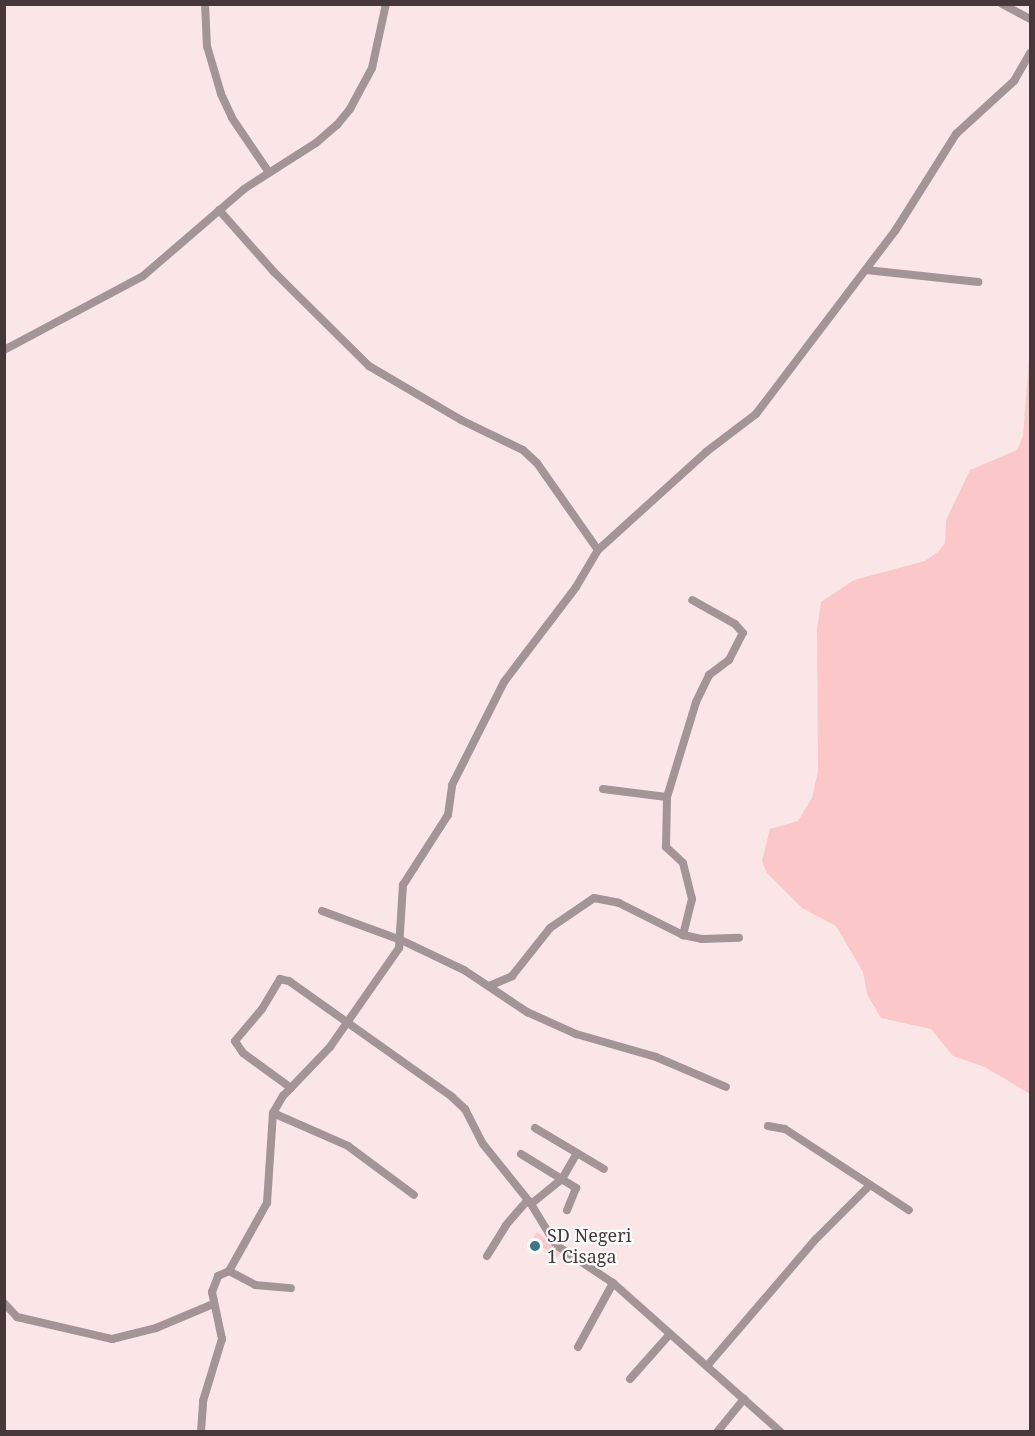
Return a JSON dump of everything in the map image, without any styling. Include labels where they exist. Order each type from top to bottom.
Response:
[{"type":"street","points":[[205,4],[207,46],[221,94],[232,118],[268,171]]},
{"type":"street","points":[[4,350],[143,276],[268,171],[316,143],[350,109],[372,68],[386,4]]},
{"type":"street","points":[[1002,4],[1030,19]]},
{"type":"street","points":[[201,1431],[203,1401],[222,1339],[213,1304],[215,1283],[229,1271],[269,1197],[273,1113],[291,1088],[330,1047],[344,1022],[390,963],[401,940],[404,885],[448,815],[452,785],[504,682],[576,587],[598,550],[706,452],[756,414],[866,270],[956,134],[1014,81],[1030,53]]},
{"type":"street","points":[[219,210],[274,272],[369,366],[461,420],[523,450],[537,463],[598,550]]},
{"type":"street","points":[[866,270],[978,282]]},
{"type":"street","points":[[683,935],[692,899],[683,863],[666,847],[667,797],[696,702],[709,675],[729,660],[743,633],[735,624],[692,600]]},
{"type":"street","points":[[603,789],[667,797]]},
{"type":"street","points":[[489,986],[512,976],[544,933],[594,898],[619,903],[683,935],[702,939],[739,938]]},
{"type":"street","points":[[322,910],[401,940],[489,986],[527,1012],[576,1034],[656,1057],[726,1087]]},
{"type":"street","points":[[291,1088],[236,1045],[237,1036],[262,1009],[276,981],[290,981],[465,1108],[483,1144],[529,1202],[556,1245],[612,1283],[781,1431]]},
{"type":"street","points":[[273,1113],[348,1146],[374,1161],[414,1195]]},
{"type":"street","points":[[768,1126],[784,1130],[909,1210]]},
{"type":"street","points":[[535,1128],[604,1169]]},
{"type":"street","points":[[521,1154],[576,1190],[567,1210]]},
{"type":"street","points":[[487,1256],[506,1225],[529,1202],[562,1179],[577,1154]]},
{"type":"street","points":[[707,1366],[816,1239],[869,1186]]},
{"type":"street","points":[[229,1271],[255,1285],[291,1288]]},
{"type":"street","points":[[578,1347],[612,1283]]},
{"type":"street","points":[[4,1303],[17,1317],[112,1339],[156,1328],[213,1304]]},
{"type":"street","points":[[630,1379],[669,1335]]},
{"type":"street","points":[[717,1431],[744,1399]]},
{"type":"shaded area","points":[[1030,347],[1030,1094],[985,1067],[953,1056],[931,1029],[881,1018],[867,994],[863,972],[836,926],[802,908],[767,873],[762,861],[770,829],[798,821],[812,798],[818,771],[817,629],[821,602],[854,580],[925,561],[939,551],[945,543],[946,520],[970,470],[1017,450],[1023,436]]},
{"type":"shaded area","points":[[537,1232],[561,1252],[557,1258],[532,1240]]},
{"type":"place","name":"SD Negeri 1 Cisaga","points":[[535,1246]]}]
